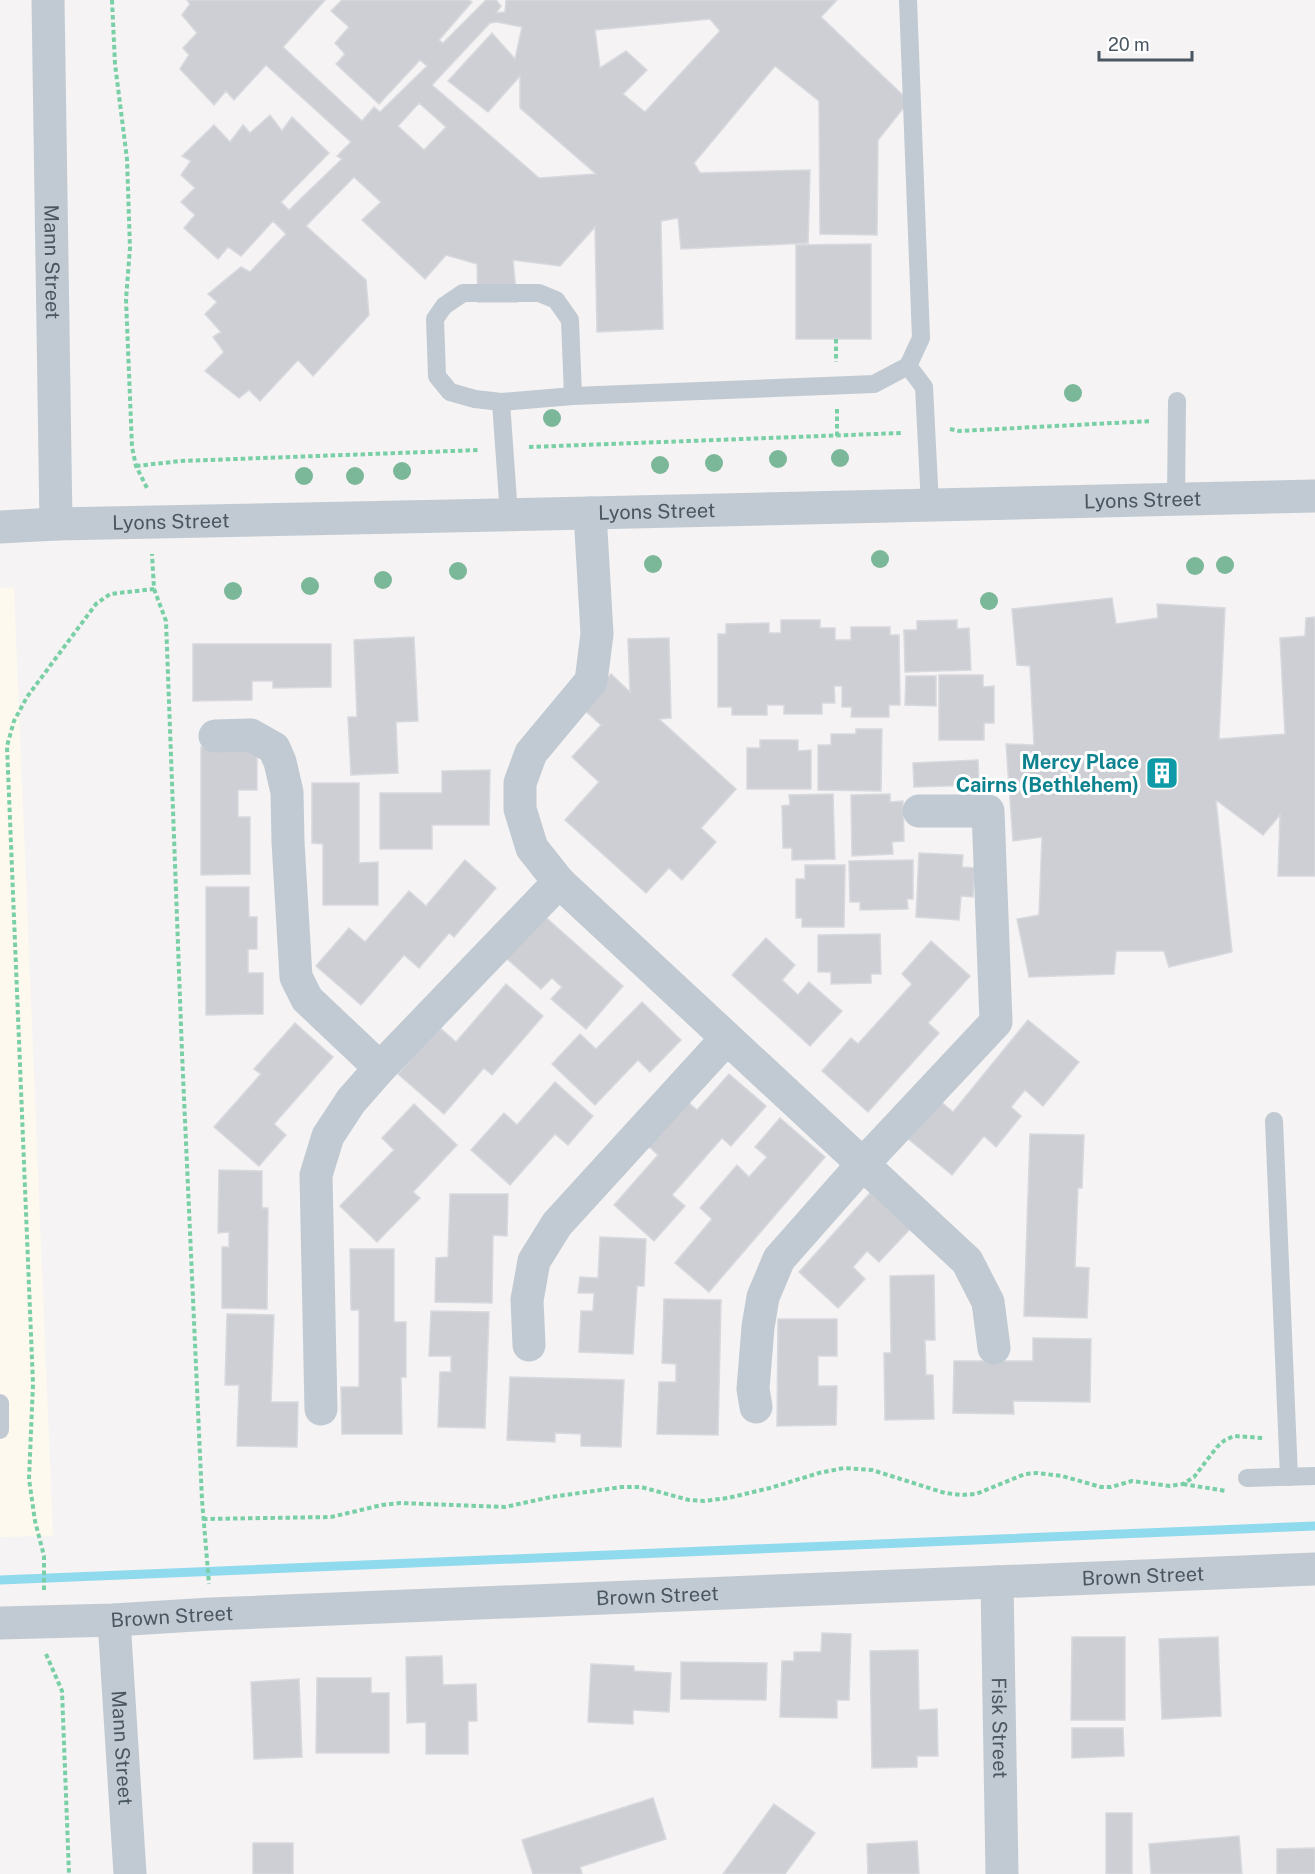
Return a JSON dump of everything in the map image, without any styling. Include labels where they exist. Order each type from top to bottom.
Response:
[{"type":"street","name":"Mann Street","points":[[48,0],[56,524]]},
{"type":"street","name":"Lyons Street","points":[[0,527],[1315,496]]},
{"type":"street","points":[[590,513],[597,634],[591,681],[531,753],[520,783],[520,809],[532,848],[559,882],[862,1166],[967,1261],[988,1302],[994,1348]]},
{"type":"street","points":[[215,736],[251,735],[274,748],[287,792],[296,977],[307,999],[380,1068]]},
{"type":"street","points":[[756,1407],[753,1389],[758,1327],[763,1297],[779,1259],[996,1022],[988,811],[919,811]]},
{"type":"street","points":[[321,1409],[316,1175],[328,1136],[351,1101],[380,1068],[559,882]]},
{"type":"street","points":[[529,1345],[527,1300],[534,1261],[557,1224],[726,1039]]},
{"type":"street","name":"Brown Street","points":[[0,1623],[45,1609],[114,1620],[235,1613],[1315,1569]]},
{"type":"street","name":"Fisk Street","points":[[997,1582],[1002,1874]]},
{"type":"street","name":"Mann Street","points":[[114,1620],[130,1874]]},
{"type":"lane","points":[[573,396],[570,320],[556,300],[539,293],[463,293],[444,306],[435,319],[436,376],[450,392],[475,399],[501,402],[573,396],[874,384],[908,366],[921,338],[908,0]]},
{"type":"lane","points":[[908,366],[924,387],[930,505]]},
{"type":"lane","points":[[1176,499],[1177,401]]},
{"type":"lane","points":[[501,402],[509,515]]},
{"type":"lane","points":[[1274,1121],[1289,1477]]},
{"type":"lane","points":[[0,1403],[0,1430]]},
{"type":"lane","points":[[1247,1478],[1315,1476]]},
{"type":"path","points":[[112,0],[115,64],[127,159],[130,248],[126,299],[132,447],[136,466],[151,494],[154,589],[166,621],[203,1519],[209,1588]]},
{"type":"path","points":[[136,466],[181,461],[902,433],[927,425],[959,431],[1177,421]]},
{"type":"path","points":[[69,1874],[62,1691],[46,1653],[44,1556],[35,1521],[29,1479],[33,1384],[7,746],[14,721],[27,697],[96,604],[110,594],[154,589]]},
{"type":"path","points":[[203,1519],[331,1517],[400,1503],[505,1507],[551,1497],[622,1487],[647,1488],[689,1500],[704,1501],[728,1498],[844,1468],[872,1470],[945,1493],[961,1495],[976,1494],[1025,1474],[1037,1473],[1062,1476],[1101,1487],[1111,1487],[1132,1481],[1170,1486],[1183,1484],[1194,1477],[1217,1447],[1234,1436],[1287,1441]]},
{"type":"shaded area","points":[[14,587],[53,1536],[0,1537],[0,588]]},
{"type":"building","points":[[187,0],[325,0],[283,47],[362,121],[374,107],[380,112],[427,66],[420,60],[379,104],[336,64],[345,54],[335,43],[349,27],[331,11],[342,0],[468,0],[472,2],[439,40],[443,43],[486,0],[496,0],[501,6],[496,13],[505,12],[506,0],[837,0],[821,17],[909,101],[878,140],[877,235],[820,234],[819,101],[775,66],[694,163],[700,173],[810,170],[808,243],[681,249],[678,218],[661,221],[663,329],[597,332],[595,227],[560,266],[513,260],[517,302],[478,302],[477,264],[446,255],[425,279],[362,220],[381,202],[354,177],[306,226],[366,280],[369,315],[313,376],[298,360],[260,401],[249,390],[239,398],[205,371],[224,352],[213,337],[221,332],[205,314],[217,302],[208,294],[241,267],[250,272],[286,234],[273,221],[241,256],[228,247],[218,259],[184,228],[195,215],[181,202],[195,188],[181,175],[191,161],[182,156],[214,125],[230,142],[243,125],[250,133],[270,115],[282,131],[292,117],[329,153],[281,202],[289,210],[342,159],[337,156],[351,142],[266,65],[234,100],[226,91],[214,105],[180,69],[189,55],[183,48],[197,33],[182,15],[190,4]],"holes":[[[710,19],[720,31],[645,112],[623,94],[647,70],[626,51],[600,68],[595,30]],[[497,22],[522,27],[515,59],[492,33],[448,81],[488,112],[520,76],[520,108],[596,174],[539,178],[432,85],[490,23]],[[419,103],[446,127],[424,150],[398,126]]]},
{"type":"building","points":[[871,244],[871,339],[796,339],[796,245]]},
{"type":"building","name":"Mercy Place Cairns (Bethlehem)","points":[[1112,598],[1116,624],[1158,618],[1157,604],[1225,608],[1219,739],[1285,734],[1280,638],[1305,636],[1306,618],[1315,617],[1315,876],[1278,876],[1280,815],[1263,835],[1216,800],[1232,952],[1169,967],[1164,951],[1116,951],[1114,974],[1029,977],[1017,919],[1039,915],[1042,837],[1013,841],[1006,744],[1034,745],[1030,666],[1017,665],[1012,609]]},
{"type":"building","points":[[781,620],[820,620],[820,628],[835,628],[835,640],[851,640],[851,627],[890,627],[890,635],[899,635],[900,705],[889,705],[889,717],[851,717],[852,707],[842,707],[842,686],[834,686],[835,703],[822,703],[822,714],[784,714],[784,705],[767,705],[767,715],[732,715],[732,707],[718,707],[718,634],[726,634],[726,624],[769,623],[769,633],[781,633]]},
{"type":"building","points":[[957,620],[957,629],[969,628],[971,670],[905,672],[904,630],[917,630],[917,621]]},
{"type":"building","points":[[414,637],[418,721],[396,722],[398,773],[351,775],[348,717],[357,717],[354,640]]},
{"type":"building","points":[[669,638],[671,718],[659,719],[736,789],[701,828],[716,842],[682,880],[669,868],[646,893],[565,820],[599,782],[572,757],[601,725],[581,707],[611,674],[630,692],[628,639]]},
{"type":"building","points":[[193,644],[331,644],[331,687],[273,688],[273,681],[252,681],[252,700],[193,701]]},
{"type":"building","points":[[939,675],[983,675],[983,687],[994,686],[994,723],[984,723],[984,740],[939,740]]},
{"type":"building","points":[[906,676],[936,676],[936,706],[905,705]]},
{"type":"building","points":[[856,729],[882,729],[881,791],[818,790],[818,745],[831,745],[831,734],[856,734]]},
{"type":"building","points":[[760,740],[798,740],[798,751],[811,750],[811,789],[747,789],[747,748],[760,748]]},
{"type":"building","points":[[201,747],[257,747],[257,790],[238,790],[238,817],[250,817],[250,874],[201,875]]},
{"type":"building","points":[[978,760],[979,785],[914,787],[913,763]]},
{"type":"building","points":[[490,770],[489,825],[432,825],[432,849],[380,849],[380,793],[442,793],[442,771]]},
{"type":"building","points":[[312,783],[359,783],[359,863],[378,862],[378,905],[323,905],[323,844],[312,843]]},
{"type":"building","points":[[833,794],[835,859],[792,860],[792,848],[783,848],[782,806],[790,805],[789,795]]},
{"type":"building","points":[[890,794],[890,802],[903,801],[904,841],[892,842],[893,854],[852,856],[851,795]]},
{"type":"building","points":[[919,853],[963,855],[962,867],[975,868],[973,897],[961,896],[959,920],[916,917]]},
{"type":"building","points":[[465,860],[496,888],[454,937],[449,933],[419,968],[404,955],[361,1005],[316,966],[349,928],[365,942],[409,891],[426,906]]},
{"type":"building","points":[[913,860],[913,899],[907,899],[908,909],[860,910],[860,902],[850,902],[849,861]]},
{"type":"building","points":[[805,865],[845,865],[844,927],[802,927],[802,918],[796,918],[796,879],[805,879]]},
{"type":"building","points":[[206,887],[249,887],[249,917],[257,917],[257,949],[248,949],[248,973],[263,973],[263,1014],[206,1015]]},
{"type":"building","points":[[542,914],[623,986],[586,1029],[551,999],[562,987],[552,978],[541,989],[505,957]]},
{"type":"building","points":[[880,934],[881,974],[871,974],[871,983],[831,984],[831,972],[818,972],[818,935]]},
{"type":"building","points":[[766,938],[795,965],[782,980],[798,995],[809,982],[842,1011],[810,1046],[732,975]]},
{"type":"building","points":[[931,941],[970,976],[928,1023],[939,1033],[868,1112],[822,1071],[851,1038],[858,1044],[912,984],[902,974]]},
{"type":"building","points":[[506,984],[543,1016],[492,1075],[484,1068],[444,1114],[398,1074],[439,1027],[456,1042]]},
{"type":"building","points":[[642,1002],[681,1040],[650,1072],[638,1060],[595,1105],[552,1064],[580,1034],[596,1049]]},
{"type":"building","points":[[1028,1020],[1079,1062],[1043,1106],[1025,1090],[1011,1107],[1021,1116],[996,1147],[984,1136],[952,1175],[907,1138],[939,1100],[953,1112]]},
{"type":"building","points":[[295,1023],[333,1057],[274,1124],[286,1135],[259,1166],[214,1127],[261,1074],[254,1069]]},
{"type":"building","points":[[729,1074],[766,1106],[731,1146],[722,1138],[672,1195],[685,1206],[654,1241],[614,1205],[658,1155],[642,1140],[681,1096],[697,1110]]},
{"type":"building","points":[[555,1082],[593,1116],[568,1145],[555,1134],[510,1185],[471,1150],[504,1113],[517,1125]]},
{"type":"building","points":[[414,1104],[457,1145],[413,1192],[420,1198],[377,1242],[340,1206],[394,1150],[382,1138]]},
{"type":"building","points":[[780,1118],[825,1157],[709,1292],[675,1263],[712,1219],[700,1208],[737,1165],[749,1177],[767,1157],[755,1147]]},
{"type":"building","points":[[1030,1134],[1084,1135],[1082,1188],[1078,1188],[1075,1267],[1089,1268],[1087,1318],[1024,1316]]},
{"type":"building","points":[[219,1170],[262,1171],[262,1208],[268,1208],[267,1309],[222,1308],[222,1247],[229,1247],[229,1232],[218,1233]]},
{"type":"building","points":[[870,1193],[910,1229],[879,1262],[867,1251],[853,1267],[865,1279],[838,1308],[799,1272]]},
{"type":"building","points":[[450,1194],[508,1194],[507,1236],[493,1235],[492,1303],[435,1302],[436,1258],[448,1257]]},
{"type":"building","points":[[600,1237],[646,1239],[644,1286],[637,1286],[633,1354],[579,1352],[581,1311],[593,1311],[594,1293],[578,1293],[580,1277],[598,1278]]},
{"type":"building","points":[[350,1249],[394,1249],[394,1322],[406,1322],[406,1377],[401,1377],[402,1434],[342,1434],[341,1387],[359,1387],[359,1310],[351,1310]]},
{"type":"building","points":[[934,1275],[935,1340],[925,1340],[926,1375],[933,1375],[934,1419],[885,1420],[884,1353],[891,1353],[890,1276]]},
{"type":"building","points":[[664,1299],[721,1300],[718,1435],[657,1434],[659,1382],[676,1382],[676,1364],[662,1363]]},
{"type":"building","points":[[431,1311],[489,1312],[485,1428],[438,1427],[440,1372],[451,1372],[451,1356],[429,1356]]},
{"type":"building","points":[[227,1314],[274,1315],[271,1402],[298,1402],[297,1447],[237,1446],[239,1385],[225,1385]]},
{"type":"building","points":[[778,1319],[837,1319],[837,1356],[818,1356],[818,1386],[837,1386],[836,1425],[777,1426]]},
{"type":"building","points":[[1033,1338],[1091,1339],[1090,1402],[1013,1401],[1014,1414],[953,1413],[954,1361],[1033,1361]]},
{"type":"building","points":[[510,1377],[624,1380],[621,1447],[581,1446],[581,1434],[555,1433],[555,1442],[507,1440]]},
{"type":"building","points":[[822,1633],[851,1634],[849,1700],[837,1700],[837,1718],[780,1717],[782,1661],[794,1661],[794,1652],[821,1652]]},
{"type":"building","points":[[1072,1637],[1125,1637],[1125,1720],[1071,1720]]},
{"type":"building","points":[[1218,1637],[1221,1716],[1162,1719],[1159,1639]]},
{"type":"building","points":[[918,1650],[919,1710],[937,1709],[938,1756],[917,1756],[917,1767],[872,1768],[870,1651]]},
{"type":"building","points":[[442,1656],[443,1685],[476,1684],[477,1721],[468,1721],[468,1754],[426,1754],[426,1722],[407,1723],[406,1657]]},
{"type":"building","points":[[681,1662],[767,1663],[766,1700],[681,1699]]},
{"type":"building","points":[[591,1664],[634,1666],[634,1671],[671,1673],[669,1712],[633,1710],[633,1724],[588,1722]]},
{"type":"building","points":[[317,1678],[371,1678],[371,1693],[389,1693],[389,1753],[316,1753]]},
{"type":"building","points":[[299,1679],[302,1757],[254,1759],[251,1682]]},
{"type":"building","points":[[1072,1728],[1123,1728],[1124,1756],[1072,1758]]},
{"type":"building","points":[[653,1798],[666,1839],[580,1867],[582,1874],[533,1874],[522,1840]]},
{"type":"building","points":[[774,1804],[815,1833],[785,1874],[723,1874]]},
{"type":"building","points":[[1106,1813],[1132,1813],[1132,1874],[1106,1874]]},
{"type":"building","points":[[1239,1836],[1242,1874],[1151,1874],[1149,1844]]},
{"type":"building","points":[[917,1841],[919,1874],[868,1874],[867,1844]]},
{"type":"building","points":[[253,1843],[293,1843],[293,1874],[253,1874]]},
{"type":"building","points":[[1315,1848],[1315,1874],[1277,1874],[1277,1849]]},
{"type":"waterway","points":[[0,1580],[1315,1526]]},
{"type":"place","name":"Mercy Place Cairns (Bethlehem)","points":[[1162,773]]}]
